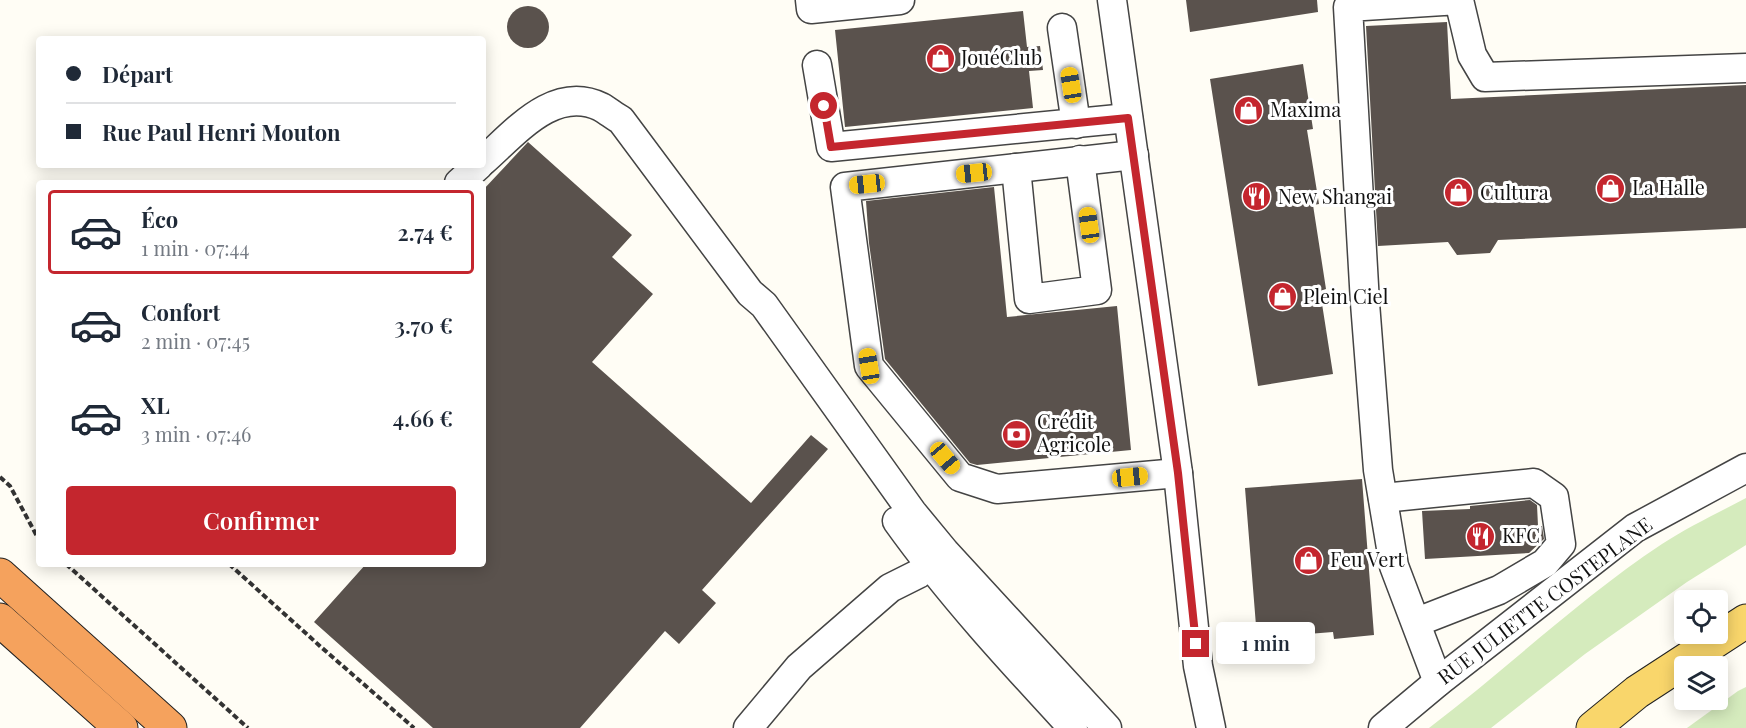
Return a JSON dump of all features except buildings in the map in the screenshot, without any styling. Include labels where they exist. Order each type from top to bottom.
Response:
[{"type":"highway","points":[[0,575],[170,728]]},
{"type":"highway","points":[[0,620],[121,728]]},
{"type":"main road","points":[[1593,728],[1637,693],[1746,621]]},
{"type":"street","points":[[810,0],[811,9],[900,0]]},
{"type":"street","points":[[1112,0],[1178,473],[1198,666],[1211,728]]},
{"type":"street","points":[[1438,682],[1394,566],[1378,470],[1365,303],[1348,7],[1459,0],[1472,55],[1485,77],[1746,68]]},
{"type":"street","points":[[1062,28],[1076,123]]},
{"type":"street","points":[[817,65],[831,147],[1128,118]]},
{"type":"street","points":[[486,158],[530,119],[557,102],[576,101],[600,106],[621,120],[750,293],[764,305],[912,512],[937,559],[1073,728]]},
{"type":"street","points":[[1134,155],[845,187],[869,366],[960,477],[997,489],[1178,473]]},
{"type":"street","points":[[1016,168],[1029,299],[1097,290],[1080,160]]},
{"type":"street","points":[[462,180],[476,168]]},
{"type":"street","name":"RUE JULIETTE COSTEPLANE","points":[[1383,728],[1438,682],[1635,528],[1746,468]]},
{"type":"street","points":[[1383,498],[1534,483],[1554,497],[1561,544],[1545,563],[1499,590],[1417,622]]},
{"type":"street","points":[[748,728],[799,667],[890,588],[918,574],[937,559]]},
{"type":"street","points":[[937,559],[1107,728]]},
{"type":"street","points":[[1192,728],[1198,666]]},
{"type":"path","points":[[0,477],[10,486],[36,534]]},
{"type":"path","points":[[69,567],[248,728]]},
{"type":"path","points":[[232,567],[414,728]]},
{"type":"green space","points":[[1746,498],[1746,545],[1674,590],[1585,654],[1491,728],[1429,728],[1631,565],[1682,532]]},
{"type":"green space","points":[[1746,687],[1746,728],[1687,728],[1712,710],[1728,710],[1728,698]]},
{"type":"place","name":"JouéClub","points":[[940,58]]},
{"type":"place","name":"Maxima","points":[[1249,110]]},
{"type":"place","name":"La Halle","points":[[1611,188]]},
{"type":"place","name":"Cultura","points":[[1459,193]]},
{"type":"place","name":"New Shangai","points":[[1257,197]]},
{"type":"place","name":"Plein Ciel","points":[[1282,297]]},
{"type":"place","name":"Crédit Agricole","points":[[1016,434]]},
{"type":"place","name":"KFC","points":[[1481,536]]},
{"type":"place","name":"Feu Vert","points":[[1309,560]]},
{"type":"route","points":[[824,106],[831,147],[1128,118],[1178,473],[1196,644]]}]
